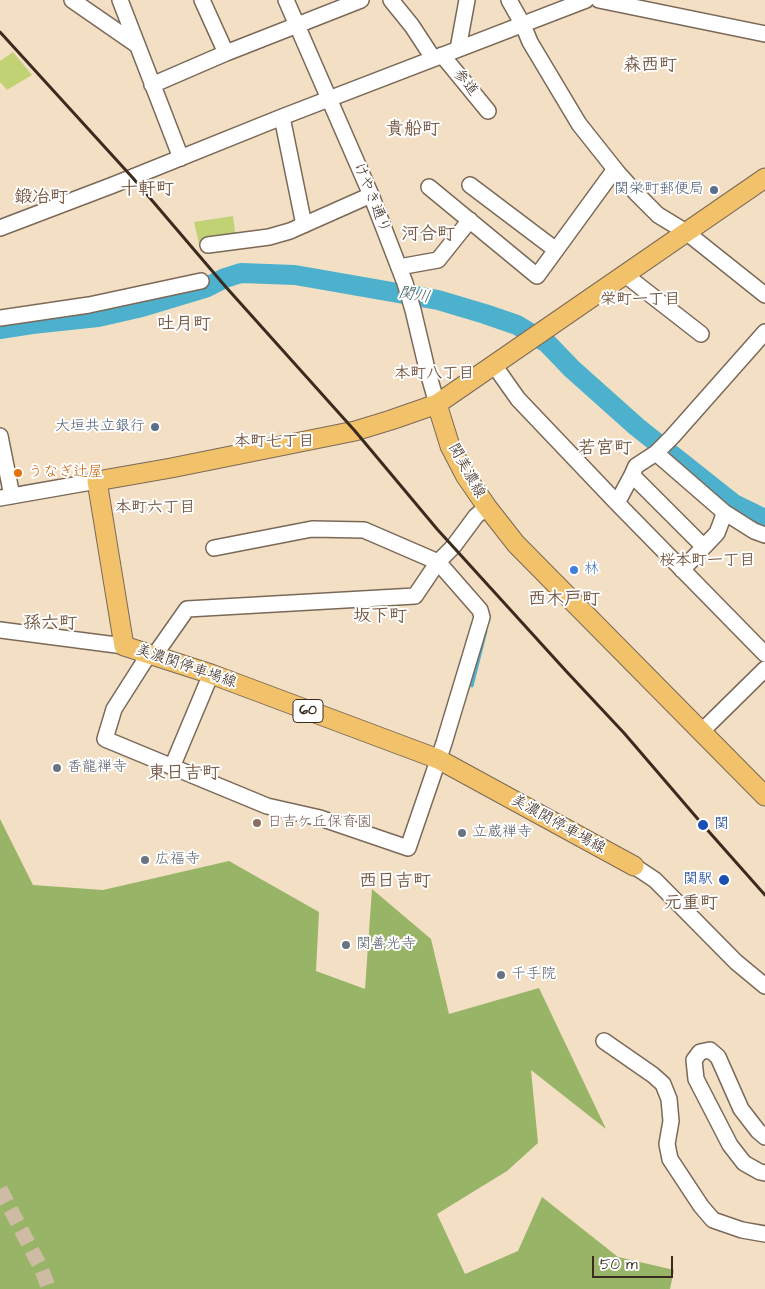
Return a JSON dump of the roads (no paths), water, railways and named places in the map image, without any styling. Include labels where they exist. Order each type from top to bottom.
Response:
[{"type":"main road","points":[[97,481],[355,431],[437,404],[765,178]]},
{"type":"main road","name":"関美濃線","points":[[437,404],[450,446],[465,475],[486,507],[516,544],[765,796]]},
{"type":"main road","name":"美濃関停車場線","points":[[97,481],[124,646],[211,674],[438,759],[634,866]]},
{"type":"street","points":[[72,0],[137,45]]},
{"type":"street","points":[[120,0],[180,158]]},
{"type":"street","points":[[202,0],[226,53]]},
{"type":"street","name":"けやき通り","points":[[286,0],[371,195],[405,283],[437,404]]},
{"type":"street","points":[[152,85],[226,53],[361,0]]},
{"type":"street","name":"参道","points":[[391,0],[438,57],[488,111]]},
{"type":"street","points":[[458,49],[467,0]]},
{"type":"street","points":[[509,0],[530,42],[579,124],[615,169],[658,215],[686,232],[765,296]]},
{"type":"street","points":[[0,228],[586,0]]},
{"type":"street","points":[[599,0],[765,34]]},
{"type":"street","points":[[282,117],[304,225]]},
{"type":"street","points":[[429,187],[537,276],[615,169]]},
{"type":"street","points":[[470,185],[556,250]]},
{"type":"street","points":[[208,245],[269,237],[290,231],[371,195]]},
{"type":"street","points":[[399,267],[438,260],[470,220]]},
{"type":"street","points":[[624,274],[701,334]]},
{"type":"street","points":[[0,318],[89,305],[201,281]]},
{"type":"street","points":[[617,503],[636,466],[656,453],[765,332]]},
{"type":"street","points":[[494,365],[518,399],[765,654]]},
{"type":"street","points":[[0,436],[6,497],[97,481]]},
{"type":"street","points":[[656,453],[724,512],[754,531],[765,535]]},
{"type":"street","points":[[632,475],[704,547]]},
{"type":"street","points":[[214,548],[312,528],[364,530],[438,562],[480,610],[482,617],[444,743],[408,848],[320,818],[267,806],[105,739],[114,709],[151,655],[187,609],[415,596],[438,562],[453,547],[476,516],[486,507]]},
{"type":"street","points":[[682,570],[718,533],[724,512]]},
{"type":"street","points":[[0,630],[124,646]]},
{"type":"street","points":[[701,732],[765,669]]},
{"type":"street","points":[[172,767],[211,674]]},
{"type":"street","points":[[634,866],[655,880],[736,962],[765,986]]},
{"type":"street","points":[[604,1041],[663,1084],[670,1106],[671,1121],[667,1144],[670,1159],[701,1206],[713,1220],[742,1230],[765,1234]]},
{"type":"street","points":[[765,1137],[741,1109],[718,1057],[710,1050],[700,1052],[694,1060],[696,1079],[730,1145],[744,1163],[765,1173]]},
{"type":"waterway","name":"関川","points":[[0,329],[98,317],[142,307],[205,288],[225,278],[241,273],[295,275],[438,300],[517,325],[547,343],[572,369],[637,427],[734,504],[765,519]]},
{"type":"waterway","points":[[472,686],[486,631]]},
{"type":"tunnel","points":[[0,1189],[41,1268],[49,1289]]},
{"type":"railway","points":[[0,32],[132,177],[225,286],[355,431],[437,529],[624,733],[765,895]]},
{"type":"place","name":"関栄町郵便局","points":[[714,190]]},
{"type":"place","name":"大垣共立銀行","points":[[155,427]]},
{"type":"place","name":"うなぎ辻屋","points":[[18,473]]},
{"type":"place","name":"林","points":[[574,570]]},
{"type":"place","name":"香龍禅寺","points":[[57,768]]},
{"type":"place","name":"日吉ケ丘保育園","points":[[257,823]]},
{"type":"place","name":"関","points":[[703,825]]},
{"type":"place","name":"立蔵禅寺","points":[[462,833]]},
{"type":"place","name":"広福寺","points":[[145,860]]},
{"type":"place","name":"関駅","points":[[724,880]]},
{"type":"place","name":"関善光寺","points":[[346,945]]},
{"type":"place","name":"千手院","points":[[501,975]]},
{"type":"district","name":"森西町","points":[[650,66]]},
{"type":"district","name":"貴船町","points":[[413,130]]},
{"type":"district","name":"十軒町","points":[[147,190]]},
{"type":"district","name":"鍛冶町","points":[[41,198]]},
{"type":"district","name":"河合町","points":[[428,235]]},
{"type":"district","name":"栄町一丁目","points":[[640,301]]},
{"type":"district","name":"吐月町","points":[[184,325]]},
{"type":"district","name":"本町八丁目","points":[[434,375]]},
{"type":"district","name":"本町七丁目","points":[[274,443]]},
{"type":"district","name":"若宮町","points":[[605,449]]},
{"type":"district","name":"本町六丁目","points":[[155,509]]},
{"type":"district","name":"桜本町一丁目","points":[[707,562]]},
{"type":"district","name":"西木戸町","points":[[564,600]]},
{"type":"district","name":"坂下町","points":[[380,617]]},
{"type":"district","name":"孫六町","points":[[50,624]]},
{"type":"district","name":"東日吉町","points":[[184,774]]},
{"type":"district","name":"西日吉町","points":[[395,882]]},
{"type":"district","name":"元重町","points":[[691,904]]}]
